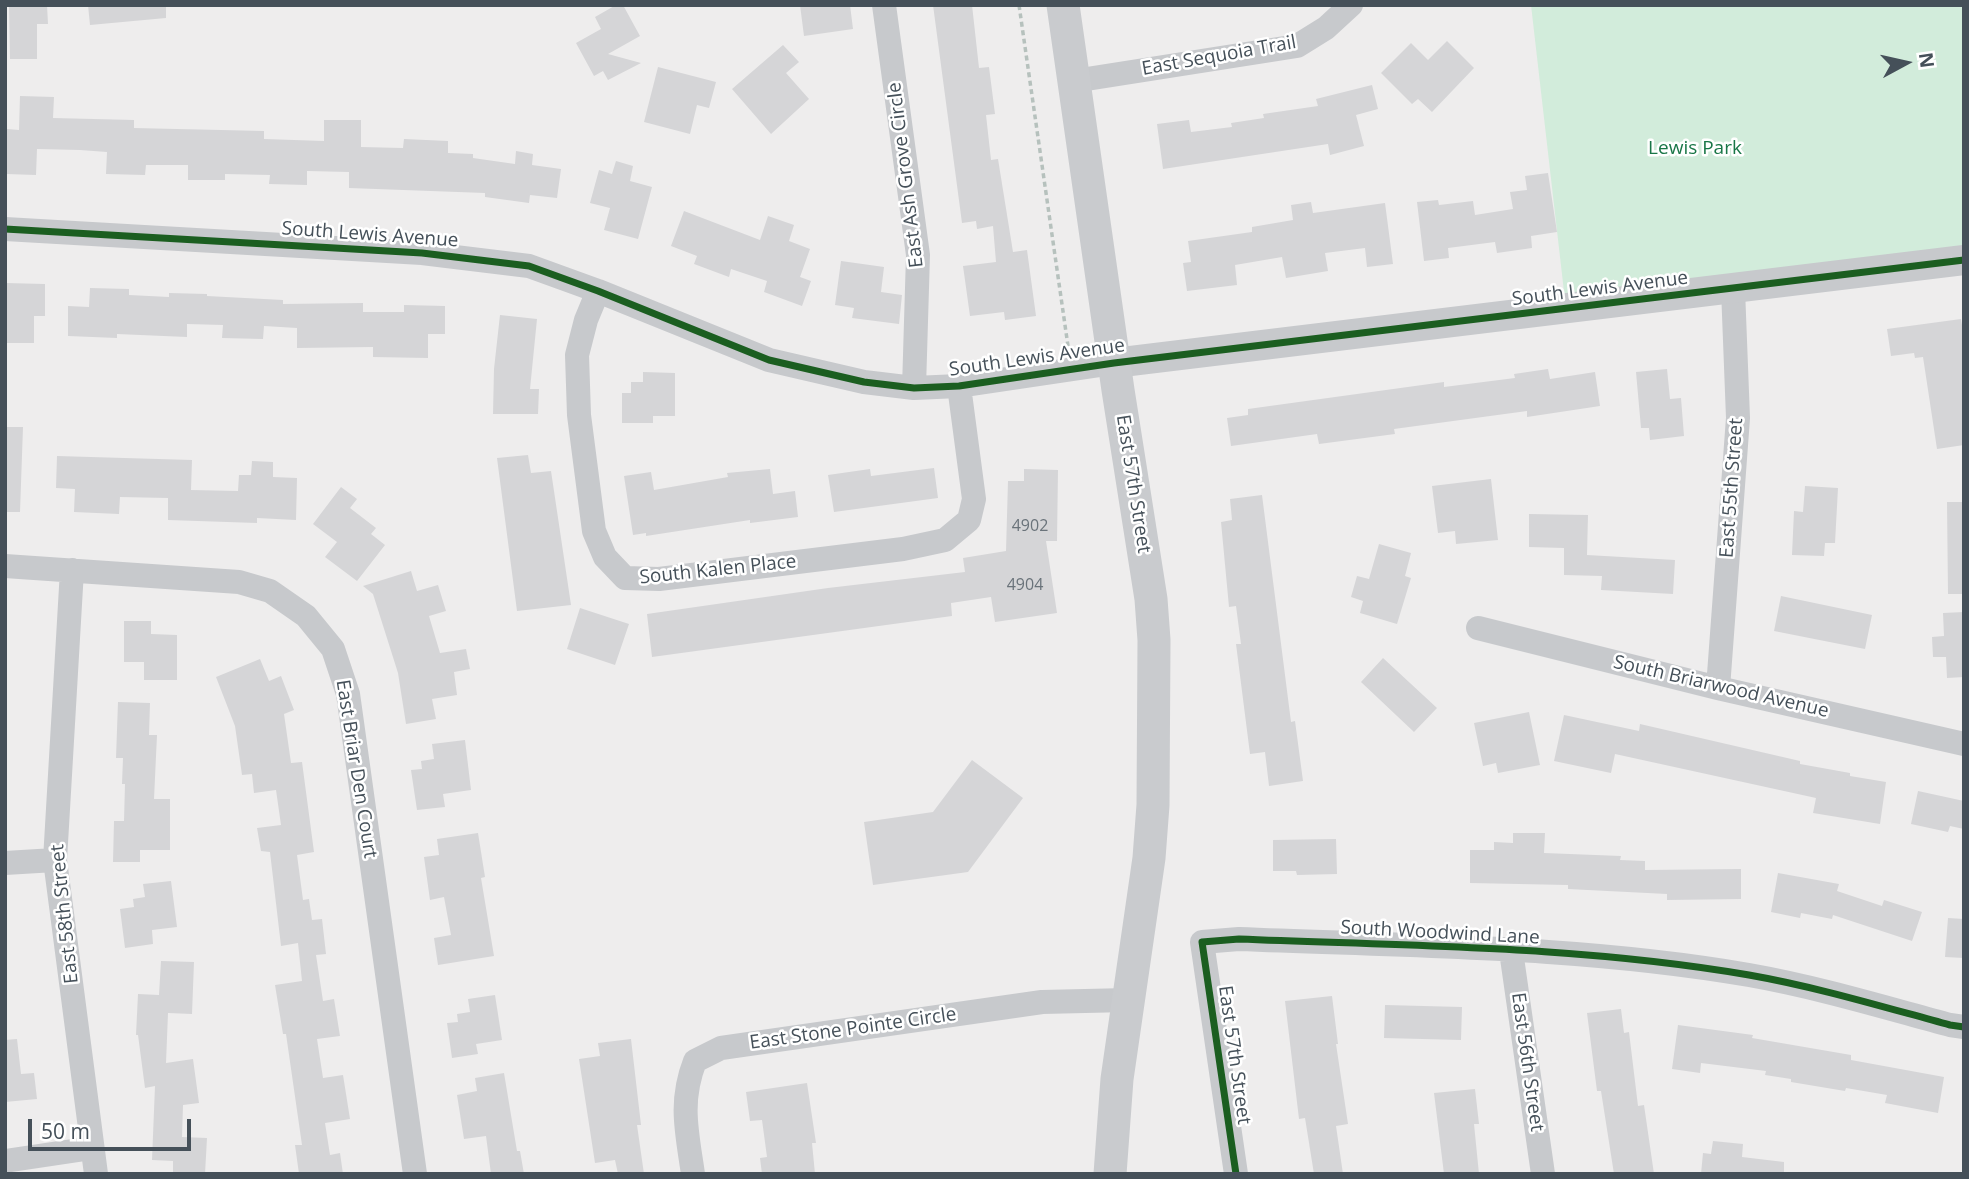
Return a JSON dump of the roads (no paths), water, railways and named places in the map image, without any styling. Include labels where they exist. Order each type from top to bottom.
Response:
[{"type":"main road","name":"East 57th Street","points":[[1063,5],[1154,640],[1153,805],[1149,858],[1117,1079],[1110,1174]]},
{"type":"street","name":"East Ash Grove Circle","points":[[884,5],[918,256],[914,388]]},
{"type":"street","name":"East Sequoia Trail","points":[[1074,81],[1297,46],[1326,28],[1352,5]]},
{"type":"street","name":"South Lewis Avenue","points":[[5,229],[422,253],[529,266],[769,360],[821,374],[914,388],[959,386],[1114,363],[1964,260]]},
{"type":"street","name":"East 55th Street","points":[[1718,688],[1738,418],[1732,289]]},
{"type":"street","name":"South Kalen Place","points":[[598,291],[586,320],[577,355],[579,415],[594,531],[605,557],[625,578],[659,579],[904,549],[945,540],[969,520],[974,499],[959,386]]},
{"type":"street","points":[[5,566],[72,570]]},
{"type":"street","name":"East 58th Street","points":[[72,570],[55,860],[96,1174]]},
{"type":"street","name":"East Briar Den Court","points":[[72,570],[239,582],[270,591],[306,616],[333,649],[348,694],[415,1174]]},
{"type":"street","name":"South Briarwood Avenue","points":[[1478,628],[1718,688],[1964,744]]},
{"type":"street","points":[[5,863],[55,860]]},
{"type":"street","name":"South Woodwind Lane","points":[[1202,942],[1239,939],[1511,951],[1650,961],[1748,975],[1819,989],[1964,1027]]},
{"type":"street","name":"East 57th Street","points":[[1202,942],[1236,1174]]},
{"type":"street","name":"East 56th Street","points":[[1511,951],[1543,1174]]},
{"type":"street","name":"East Stone Pointe Circle","points":[[694,1174],[684,1110],[687,1081],[695,1062],[721,1048],[1042,1002],[1128,1000]]},
{"type":"street","points":[[5,1161],[92,1148]]},
{"type":"park label","name":"Lewis Park","points":[[1695,149]]}]
